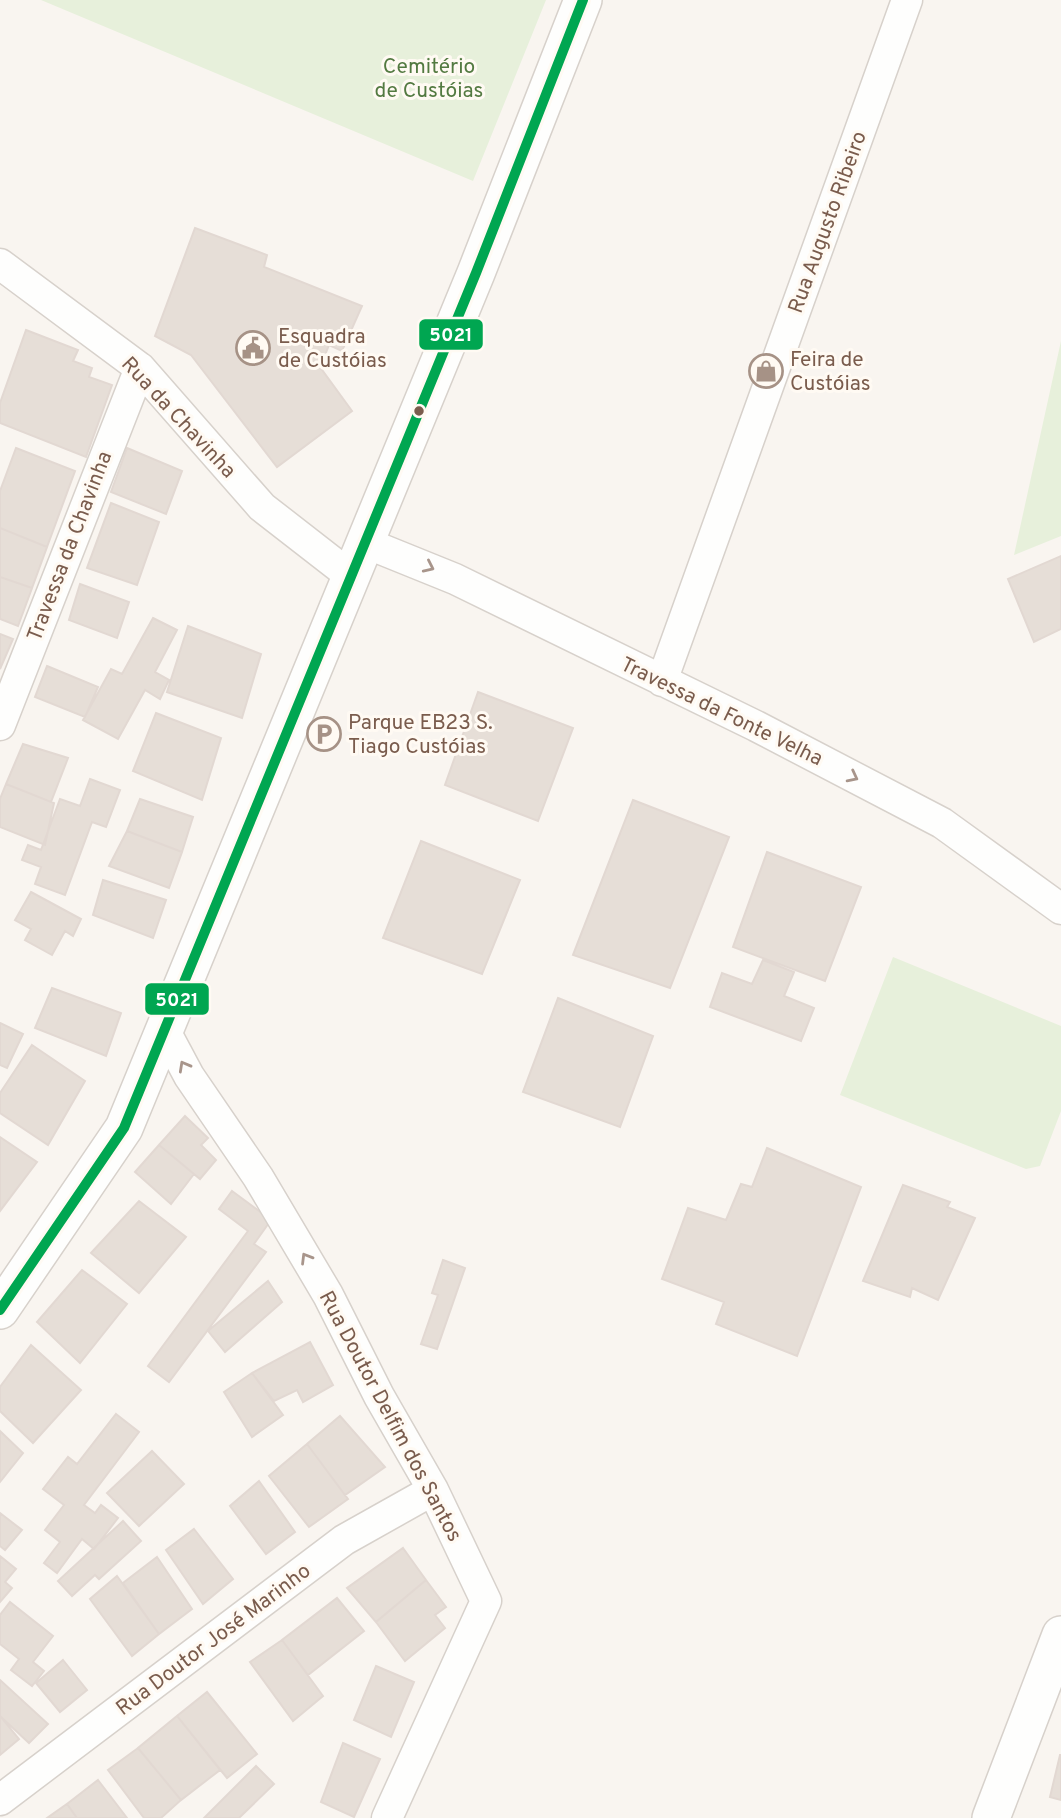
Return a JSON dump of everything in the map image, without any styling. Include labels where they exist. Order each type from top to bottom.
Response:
[{"type":"street","points":[[0,1310],[124,1128],[366,543],[583,0]]},
{"type":"street","name":"Rua Augusto Ribeiro","points":[[662,681],[907,0]]},
{"type":"street","name":"Rua da Chavinha","points":[[0,264],[140,368],[262,507],[352,577]]},
{"type":"street","name":"Travessa da Chavinha","points":[[0,725],[140,368]]},
{"type":"street","name":"Travessa da Fonte Velha","points":[[366,543],[443,573],[942,823],[1061,909]]},
{"type":"street","name":"Rua Doutor Delfim dos Santos","points":[[165,1031],[189,1076],[258,1177],[328,1295],[379,1396],[433,1490],[486,1601],[387,1818]]},
{"type":"street","name":"Rua Doutor José Marinho","points":[[0,1800],[344,1540],[433,1490]]},
{"type":"street","points":[[992,1818],[1061,1635]]},
{"type":"green space","name":"Cemitério de Custóias","points":[[41,0],[546,0],[473,181]]},
{"type":"green space","points":[[1061,341],[1061,536],[1014,555]]},
{"type":"green space","points":[[893,957],[1061,1026],[1061,1111],[1040,1166],[1026,1169],[840,1095]]},
{"type":"building","name":"Esquadra de Custóias","points":[[195,228],[267,255],[264,267],[362,306],[342,351],[329,345],[320,367],[352,411],[277,467],[191,355],[155,336]]},
{"type":"building","points":[[26,330],[78,350],[73,361],[92,368],[89,377],[112,385],[86,457],[0,423],[0,403]]},
{"type":"building","points":[[16,448],[75,471],[47,547],[0,528],[0,491]]},
{"type":"building","points":[[127,448],[182,471],[166,514],[111,492]]},
{"type":"building","points":[[111,503],[159,522],[137,585],[87,568]]},
{"type":"building","points":[[0,528],[47,547],[32,588],[0,577]]},
{"type":"building","points":[[1061,556],[1061,629],[1034,642],[1008,579]]},
{"type":"building","points":[[0,577],[32,588],[18,626],[0,619]]},
{"type":"building","points":[[80,584],[129,602],[117,638],[69,620]]},
{"type":"building","points":[[153,618],[177,630],[155,672],[169,680],[160,699],[145,690],[118,739],[83,720],[111,669],[122,674]]},
{"type":"building","points":[[188,626],[261,654],[242,718],[167,692]]},
{"type":"building","points":[[0,634],[13,639],[0,669]]},
{"type":"building","points":[[47,666],[98,687],[85,717],[35,697]]},
{"type":"building","points":[[478,692],[573,728],[538,821],[445,785]]},
{"type":"building","points":[[156,713],[221,738],[202,800],[133,771]]},
{"type":"building","points":[[23,744],[68,758],[51,802],[6,784]]},
{"type":"building","points":[[90,779],[120,790],[106,827],[92,822],[65,895],[35,884],[41,867],[22,860],[28,845],[41,850],[60,799],[80,806]]},
{"type":"building","points":[[6,784],[54,803],[45,845],[0,827],[0,799]]},
{"type":"building","points":[[140,799],[193,817],[182,852],[127,831]]},
{"type":"building","points":[[633,800],[729,837],[670,988],[573,955]]},
{"type":"building","points":[[127,831],[182,852],[169,888],[109,866]]},
{"type":"building","points":[[421,841],[520,880],[482,974],[383,938]]},
{"type":"building","points":[[767,852],[861,887],[825,981],[733,947]]},
{"type":"building","points":[[103,880],[166,900],[153,938],[93,915]]},
{"type":"building","points":[[31,892],[81,919],[73,936],[65,931],[52,955],[25,940],[31,929],[15,920]]},
{"type":"building","points":[[763,960],[794,972],[784,996],[814,1008],[801,1041],[710,1007],[722,973],[752,984]]},
{"type":"building","points":[[52,988],[121,1013],[106,1056],[35,1028]]},
{"type":"building","points":[[558,998],[653,1036],[620,1127],[523,1092]]},
{"type":"building","points":[[0,1023],[23,1034],[7,1068],[0,1065]]},
{"type":"building","points":[[32,1045],[85,1081],[48,1145],[0,1113],[0,1093]]},
{"type":"building","points":[[185,1116],[208,1138],[201,1145],[216,1160],[200,1179],[159,1145]]},
{"type":"building","points":[[0,1137],[37,1162],[0,1211]]},
{"type":"building","points":[[159,1145],[194,1174],[171,1204],[135,1172]]},
{"type":"building","points":[[767,1148],[861,1187],[797,1356],[716,1324],[724,1302],[662,1279],[688,1208],[726,1220],[741,1184],[752,1187]]},
{"type":"building","points":[[903,1185],[950,1202],[947,1207],[975,1218],[938,1300],[912,1288],[910,1297],[863,1281]]},
{"type":"building","points":[[232,1191],[271,1220],[254,1244],[266,1252],[169,1382],[148,1366],[248,1231],[219,1209]]},
{"type":"building","points":[[139,1201],[186,1237],[139,1293],[91,1253]]},
{"type":"building","points":[[443,1260],[465,1268],[437,1349],[421,1344],[438,1295],[432,1293]]},
{"type":"building","points":[[82,1270],[127,1304],[80,1363],[37,1322]]},
{"type":"building","points":[[268,1281],[282,1302],[225,1352],[208,1331]]},
{"type":"building","points":[[310,1342],[333,1385],[303,1402],[297,1390],[274,1401],[252,1373]]},
{"type":"building","points":[[31,1345],[81,1390],[33,1443],[0,1411],[0,1387]]},
{"type":"building","points":[[252,1373],[283,1415],[252,1437],[224,1392]]},
{"type":"building","points":[[116,1414],[139,1432],[84,1505],[95,1513],[101,1505],[118,1518],[94,1549],[82,1539],[57,1573],[44,1563],[60,1542],[45,1530],[64,1505],[43,1489],[68,1457],[77,1464]]},
{"type":"building","points":[[340,1416],[385,1467],[345,1495],[307,1444]]},
{"type":"building","points":[[0,1431],[23,1453],[0,1482]]},
{"type":"building","points":[[307,1444],[348,1499],[309,1527],[269,1476]]},
{"type":"building","points":[[152,1451],[184,1484],[139,1526],[107,1493]]},
{"type":"building","points":[[259,1481],[295,1532],[266,1554],[230,1506]]},
{"type":"building","points":[[0,1513],[22,1530],[5,1550],[0,1546]]},
{"type":"building","points":[[123,1521],[141,1541],[99,1579],[95,1575],[72,1596],[58,1581]]},
{"type":"building","points":[[194,1529],[233,1579],[203,1604],[166,1550]]},
{"type":"building","points":[[403,1548],[426,1580],[376,1622],[347,1588]]},
{"type":"building","points":[[0,1556],[16,1569],[5,1582],[12,1588],[0,1602]]},
{"type":"building","points":[[157,1557],[192,1609],[159,1634],[123,1583]]},
{"type":"building","points":[[117,1576],[159,1634],[132,1656],[90,1599]]},
{"type":"building","points":[[426,1580],[446,1607],[435,1615],[445,1628],[405,1661],[376,1622]]},
{"type":"building","points":[[337,1598],[364,1631],[308,1675],[282,1640]]},
{"type":"building","points":[[10,1602],[53,1636],[33,1662],[44,1671],[32,1686],[11,1670],[19,1659],[0,1644],[0,1615]]},
{"type":"building","points":[[282,1640],[323,1696],[293,1721],[250,1662]]},
{"type":"building","points":[[63,1660],[87,1690],[60,1712],[36,1683]]},
{"type":"building","points":[[376,1666],[414,1682],[391,1737],[354,1720]]},
{"type":"building","points":[[0,1680],[48,1724],[29,1743],[0,1716]]},
{"type":"building","points":[[207,1692],[257,1754],[227,1778],[177,1716]]},
{"type":"building","points":[[0,1716],[19,1739],[0,1755]]},
{"type":"building","points":[[177,1716],[220,1770],[181,1800],[138,1748]]},
{"type":"building","points":[[343,1743],[380,1759],[354,1817],[321,1802]]},
{"type":"building","points":[[138,1748],[181,1800],[161,1818],[144,1818],[108,1770]]},
{"type":"building","points":[[1061,1755],[1061,1800],[1050,1797]]},
{"type":"building","points":[[256,1766],[274,1784],[239,1818],[204,1818]]},
{"type":"building","points":[[98,1780],[127,1818],[77,1818],[67,1804]]},
{"type":"building","points":[[67,1804],[77,1818],[47,1818]]},
{"type":"transit line","name":"5021","points":[[0,1310],[124,1128],[476,273],[583,0]]},
{"type":"place","name":"Esquadra de Custóias","points":[[253,348]]},
{"type":"place","name":"Feira de Custóias","points":[[766,371]]},
{"type":"place","name":"Parque EB23 S. Tiago Custóias","points":[[324,734]]}]
